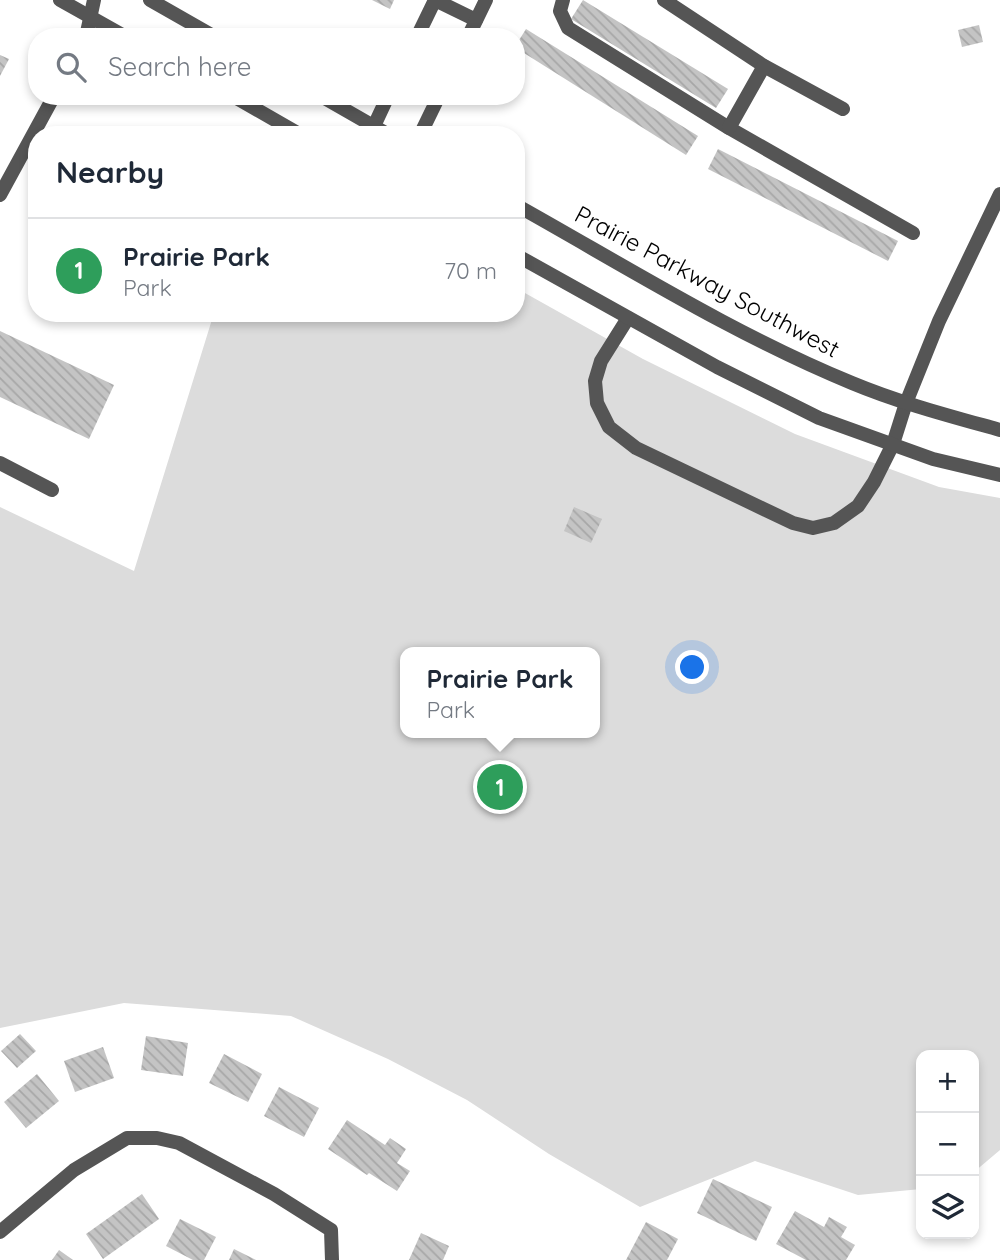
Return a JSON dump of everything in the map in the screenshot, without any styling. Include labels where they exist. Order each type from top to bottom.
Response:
[{"type":"street","points":[[61,0],[111,28]]},
{"type":"street","points":[[88,28],[94,0]]},
{"type":"street","points":[[150,0],[199,28]]},
{"type":"street","points":[[421,28],[435,0],[476,20]]},
{"type":"street","points":[[472,28],[486,0]]},
{"type":"street","points":[[563,0],[560,11],[568,28],[729,128],[913,233]]},
{"type":"street","points":[[664,0],[764,66],[844,109]]},
{"type":"street","points":[[729,128],[764,66]]},
{"type":"street","points":[[38,126],[49,105]]},
{"type":"street","points":[[249,105],[285,126]]},
{"type":"street","points":[[335,105],[368,126]]},
{"type":"street","points":[[376,126],[384,105]]},
{"type":"street","points":[[424,126],[435,105]]},
{"type":"street","points":[[0,195],[28,144]]},
{"type":"street","points":[[628,318],[601,361],[595,381],[597,403],[609,427],[636,448],[793,523],[813,528],[834,523],[858,506],[874,482],[892,444],[939,321],[1000,194]]},
{"type":"street","name":"Prairie Parkway Southwest","points":[[525,210],[735,328],[785,353],[906,403],[1000,430]]},
{"type":"street","points":[[525,260],[717,367],[819,418],[933,459],[1000,475]]},
{"type":"street","points":[[0,463],[52,490]]},
{"type":"street","points":[[0,1232],[75,1170],[127,1138],[157,1138],[179,1143],[274,1194],[331,1230],[332,1260]]},
{"type":"shaded area","points":[[525,293],[643,359],[795,434],[939,487],[1000,498],[1000,1150],[979,1168],[979,1050],[916,1050],[916,1189],[858,1195],[755,1161],[640,1207],[549,1154],[467,1100],[388,1059],[291,1016],[124,1003],[0,1028],[0,507],[134,571],[211,322],[525,322]]},
{"type":"building","points":[[372,0],[394,0],[390,9]]},
{"type":"building","points":[[583,0],[728,89],[716,108],[571,19]]},
{"type":"building","points":[[979,25],[983,42],[962,47],[958,30]]},
{"type":"building","points":[[525,31],[698,136],[686,155],[525,54]]},
{"type":"building","points":[[0,55],[9,59],[0,76]]},
{"type":"building","points":[[718,149],[898,241],[888,261],[708,169]]},
{"type":"building","points":[[0,331],[114,385],[89,439],[0,397]]},
{"type":"building","points":[[574,507],[602,519],[591,543],[564,531]]},
{"type":"building","points":[[20,1034],[36,1051],[17,1068],[1,1051]]},
{"type":"building","points":[[146,1036],[188,1043],[183,1076],[141,1070]]},
{"type":"building","points":[[103,1047],[114,1078],[75,1092],[64,1061]]},
{"type":"building","points":[[224,1054],[262,1074],[248,1102],[209,1083]]},
{"type":"building","points":[[37,1074],[59,1101],[26,1128],[4,1102]]},
{"type":"building","points":[[279,1087],[319,1108],[304,1137],[264,1116]]},
{"type":"building","points":[[347,1120],[385,1145],[390,1138],[406,1149],[397,1163],[410,1171],[397,1191],[328,1149]]},
{"type":"building","points":[[713,1179],[772,1207],[756,1241],[697,1213]]},
{"type":"building","points":[[142,1194],[159,1219],[103,1259],[86,1234]]},
{"type":"building","points":[[795,1211],[824,1227],[829,1217],[847,1227],[841,1237],[855,1245],[846,1260],[806,1260],[776,1244]]},
{"type":"building","points":[[180,1219],[216,1237],[204,1260],[193,1260],[166,1246]]},
{"type":"building","points":[[646,1222],[678,1239],[667,1260],[626,1260]]},
{"type":"building","points":[[421,1233],[449,1246],[443,1260],[409,1260]]},
{"type":"building","points":[[234,1249],[256,1260],[229,1260]]},
{"type":"building","points":[[59,1250],[73,1260],[52,1260]]},
{"type":"place","name":"Prairie Park","points":[[500,787]]}]
